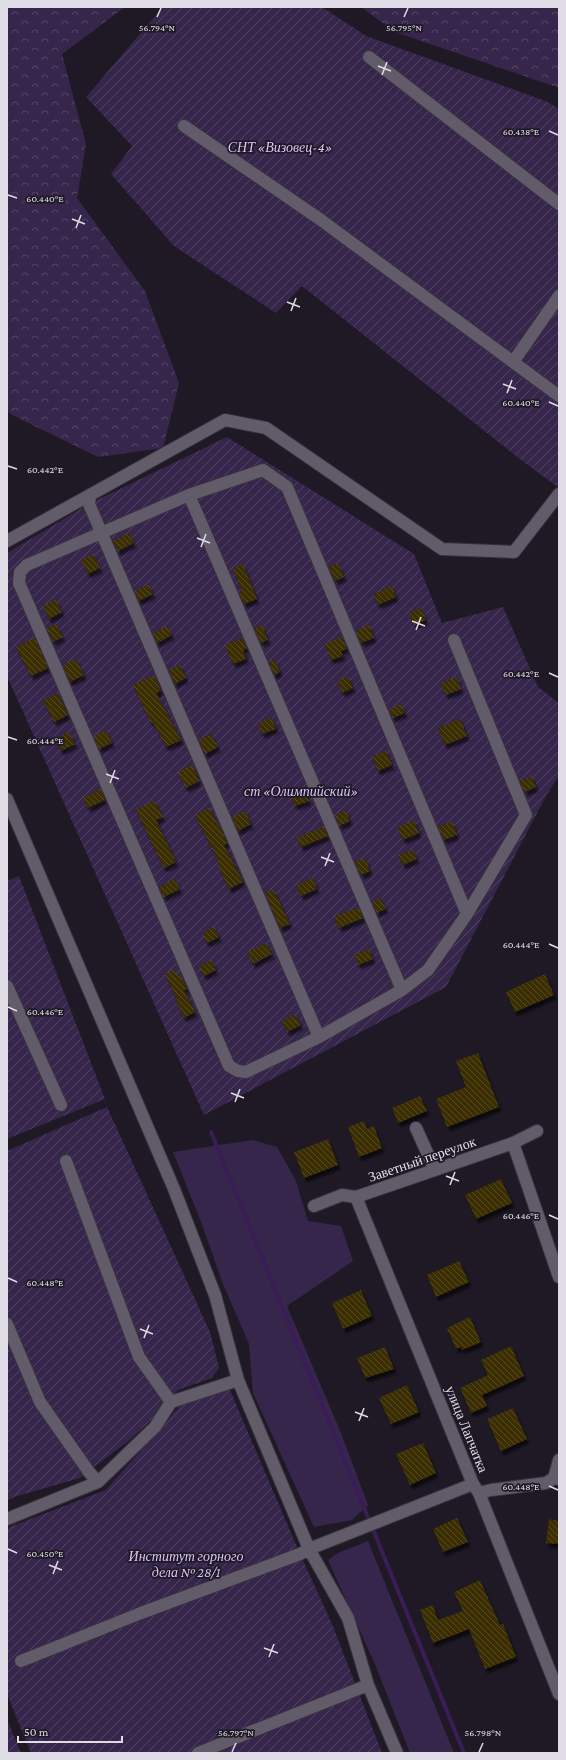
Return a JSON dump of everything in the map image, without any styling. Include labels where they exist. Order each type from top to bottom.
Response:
[{"type":"street","points":[[369,57],[559,204]]},
{"type":"street","points":[[184,126],[322,220],[559,396]]},
{"type":"street","points":[[514,362],[559,296]]},
{"type":"street","points":[[7,541],[89,499],[225,420],[266,428],[442,549],[514,552],[559,494]]},
{"type":"street","points":[[454,640],[526,815],[467,914],[428,970],[402,990],[319,1037],[246,1072],[238,1071],[229,1066],[19,583],[20,572],[27,565],[190,495],[263,470],[287,487],[467,914]]},
{"type":"street","points":[[190,495],[402,990]]},
{"type":"street","points":[[89,499],[102,534],[319,1037]]},
{"type":"street","points":[[7,800],[174,1189],[215,1295],[238,1380],[309,1549],[348,1618],[368,1685],[397,1753]]},
{"type":"street","points":[[7,986],[61,1105]]},
{"type":"street","points":[[416,1128],[435,1170]]},
{"type":"street","name":"Заветный переулок","points":[[314,1206],[342,1194],[356,1197],[514,1143],[537,1131]]},
{"type":"street","points":[[514,1143],[559,1277]]},
{"type":"street","points":[[66,1161],[139,1358],[171,1402]]},
{"type":"street","name":"улица Лапчатка","points":[[356,1197],[559,1694]]},
{"type":"street","points":[[7,1324],[40,1402],[89,1472],[98,1482]]},
{"type":"street","points":[[7,1519],[98,1482],[156,1427],[171,1402],[238,1380]]},
{"type":"street","points":[[21,1661],[141,1613],[300,1554],[309,1549],[476,1488],[491,1490],[546,1484],[557,1478],[559,1460]]},
{"type":"street","points":[[198,1753],[368,1685]]},
{"type":"green space","points":[[7,7],[125,7],[62,54],[86,144],[77,198],[145,291],[179,383],[163,448],[98,457],[14,416],[7,411]]},
{"type":"green space","name":"СНТ «Визовец-4»","points":[[163,7],[322,7],[366,36],[548,102],[559,109],[559,488],[521,460],[302,286],[276,313],[174,246],[111,174],[132,146],[86,97]]},
{"type":"green space","points":[[361,7],[559,7],[559,88],[395,32]]},
{"type":"green space","name":"ст «Олимпийский»","points":[[227,437],[414,554],[442,623],[503,607],[538,687],[559,703],[559,776],[547,794],[446,987],[204,1115],[7,676],[7,553],[89,504]]},
{"type":"green space","points":[[19,876],[105,1099],[7,1139],[7,881]]},
{"type":"green space","points":[[107,1107],[210,1332],[219,1368],[212,1378],[178,1390],[150,1421],[127,1442],[80,1478],[14,1497],[7,1501],[7,1151]]},
{"type":"green space","points":[[253,1140],[277,1147],[296,1181],[308,1221],[341,1226],[353,1261],[287,1306],[341,1433],[368,1505],[352,1520],[314,1527],[253,1393],[249,1344],[223,1284],[201,1222],[173,1152]]},
{"type":"green space","name":"Институт горного дела № 28/1","points":[[229,1388],[300,1554],[332,1624],[382,1753],[31,1753],[7,1694],[7,1528],[106,1490],[180,1406]]},
{"type":"green space","points":[[368,1541],[454,1753],[410,1753],[374,1662],[328,1560],[338,1553]]},
{"type":"green space","points":[[7,1719],[21,1753],[7,1753]]},
{"type":"building","points":[[129,533],[134,543],[118,551],[113,541]]},
{"type":"building","points":[[93,554],[100,568],[88,574],[81,560]]},
{"type":"building","points":[[338,563],[344,577],[335,581],[329,567]]},
{"type":"building","points":[[243,564],[257,599],[244,604],[239,592],[242,591],[233,568]]},
{"type":"building","points":[[148,584],[153,594],[139,601],[135,591]]},
{"type":"building","points":[[392,586],[396,597],[378,605],[374,594]]},
{"type":"building","points":[[56,599],[62,612],[49,619],[43,606]]},
{"type":"building","points":[[421,608],[426,620],[414,625],[409,613]]},
{"type":"building","points":[[56,624],[63,637],[53,642],[47,629]]},
{"type":"building","points":[[262,625],[268,640],[261,643],[255,628]]},
{"type":"building","points":[[369,625],[374,638],[361,643],[356,631]]},
{"type":"building","points":[[167,626],[172,635],[157,643],[153,633]]},
{"type":"building","points":[[342,637],[347,649],[341,651],[343,656],[331,660],[325,644]]},
{"type":"building","points":[[35,638],[48,668],[31,676],[16,647]]},
{"type":"building","points":[[242,638],[247,648],[243,650],[246,659],[233,664],[225,645]]},
{"type":"building","points":[[76,659],[84,675],[70,682],[63,665]]},
{"type":"building","points":[[275,660],[280,672],[274,675],[269,662]]},
{"type":"building","points":[[180,665],[186,678],[175,684],[169,670]]},
{"type":"building","points":[[151,676],[152,679],[155,677],[161,691],[156,693],[181,740],[166,747],[153,722],[151,723],[133,685]]},
{"type":"building","points":[[348,677],[353,688],[342,693],[337,681]]},
{"type":"building","points":[[456,677],[461,689],[446,695],[441,683]]},
{"type":"building","points":[[57,693],[68,715],[54,722],[43,700]]},
{"type":"building","points":[[401,704],[405,713],[393,718],[389,709]]},
{"type":"building","points":[[272,718],[276,729],[262,734],[258,723]]},
{"type":"building","points":[[460,719],[467,736],[445,745],[438,728]]},
{"type":"building","points":[[106,730],[112,743],[99,749],[94,736]]},
{"type":"building","points":[[69,732],[75,744],[61,751],[56,739]]},
{"type":"building","points":[[211,734],[218,747],[205,754],[199,740]]},
{"type":"building","points":[[386,751],[392,765],[378,771],[372,756]]},
{"type":"building","points":[[192,765],[199,781],[186,788],[178,772]]},
{"type":"building","points":[[532,776],[536,787],[525,792],[520,781]]},
{"type":"building","points":[[100,789],[105,800],[88,808],[83,798]]},
{"type":"building","points":[[304,790],[309,801],[295,806],[291,796]]},
{"type":"building","points":[[154,801],[163,817],[156,820],[176,862],[164,868],[136,810]]},
{"type":"building","points":[[209,808],[218,825],[219,824],[227,843],[224,845],[243,882],[229,889],[217,863],[219,862],[195,815]]},
{"type":"building","points":[[346,810],[350,821],[339,826],[335,815]]},
{"type":"building","points":[[245,811],[251,824],[238,831],[232,817]]},
{"type":"building","points":[[414,820],[419,833],[403,840],[398,827]]},
{"type":"building","points":[[452,821],[457,835],[444,840],[438,827]]},
{"type":"building","points":[[324,827],[328,836],[301,847],[297,837]]},
{"type":"building","points":[[413,850],[417,859],[403,865],[398,855]]},
{"type":"building","points":[[365,858],[370,871],[361,875],[355,862]]},
{"type":"building","points":[[313,878],[317,889],[301,896],[296,885]]},
{"type":"building","points":[[175,879],[180,889],[164,897],[159,887]]},
{"type":"building","points":[[273,889],[290,924],[280,928],[265,893]]},
{"type":"building","points":[[381,898],[386,909],[377,913],[372,902]]},
{"type":"building","points":[[358,908],[363,918],[339,928],[334,916]]},
{"type":"building","points":[[214,927],[219,937],[207,943],[202,933]]},
{"type":"building","points":[[266,943],[272,954],[253,964],[247,952]]},
{"type":"building","points":[[369,949],[373,959],[358,965],[354,955]]},
{"type":"building","points":[[211,960],[216,970],[204,976],[199,966]]},
{"type":"building","points":[[174,970],[177,975],[179,974],[187,989],[184,990],[195,1012],[184,1018],[176,1002],[178,1001],[165,974]]},
{"type":"building","points":[[545,974],[554,995],[515,1012],[506,992]]},
{"type":"building","points":[[295,1014],[301,1025],[287,1032],[282,1021]]},
{"type":"building","points":[[478,1053],[499,1107],[447,1127],[436,1099],[466,1087],[456,1061]]},
{"type":"building","points":[[420,1096],[427,1111],[398,1123],[392,1108]]},
{"type":"building","points":[[364,1121],[367,1129],[374,1126],[382,1148],[359,1157],[348,1127]]},
{"type":"building","points":[[328,1139],[338,1165],[304,1178],[294,1152]]},
{"type":"building","points":[[501,1179],[512,1203],[476,1219],[465,1195]]},
{"type":"building","points":[[459,1261],[469,1282],[436,1297],[427,1275]]},
{"type":"building","points":[[361,1290],[372,1316],[343,1329],[332,1303]]},
{"type":"building","points":[[470,1317],[481,1342],[462,1350],[461,1347],[456,1349],[447,1328]]},
{"type":"building","points":[[511,1346],[524,1376],[482,1395],[487,1406],[471,1413],[460,1388],[488,1375],[481,1360]]},
{"type":"building","points":[[385,1347],[394,1369],[365,1378],[357,1358]]},
{"type":"building","points":[[407,1385],[419,1412],[391,1424],[379,1398]]},
{"type":"building","points":[[513,1408],[527,1439],[501,1451],[487,1419]]},
{"type":"building","points":[[423,1443],[436,1473],[410,1485],[396,1454]]},
{"type":"building","points":[[457,1518],[468,1542],[443,1552],[433,1529]]},
{"type":"building","points":[[549,1519],[559,1521],[559,1544],[546,1543]]},
{"type":"building","points":[[480,1580],[500,1625],[503,1624],[516,1657],[485,1669],[469,1629],[433,1643],[420,1610],[433,1605],[438,1620],[463,1611],[454,1592]]},
{"type":"waterway","points":[[211,1132],[464,1753]]}]
